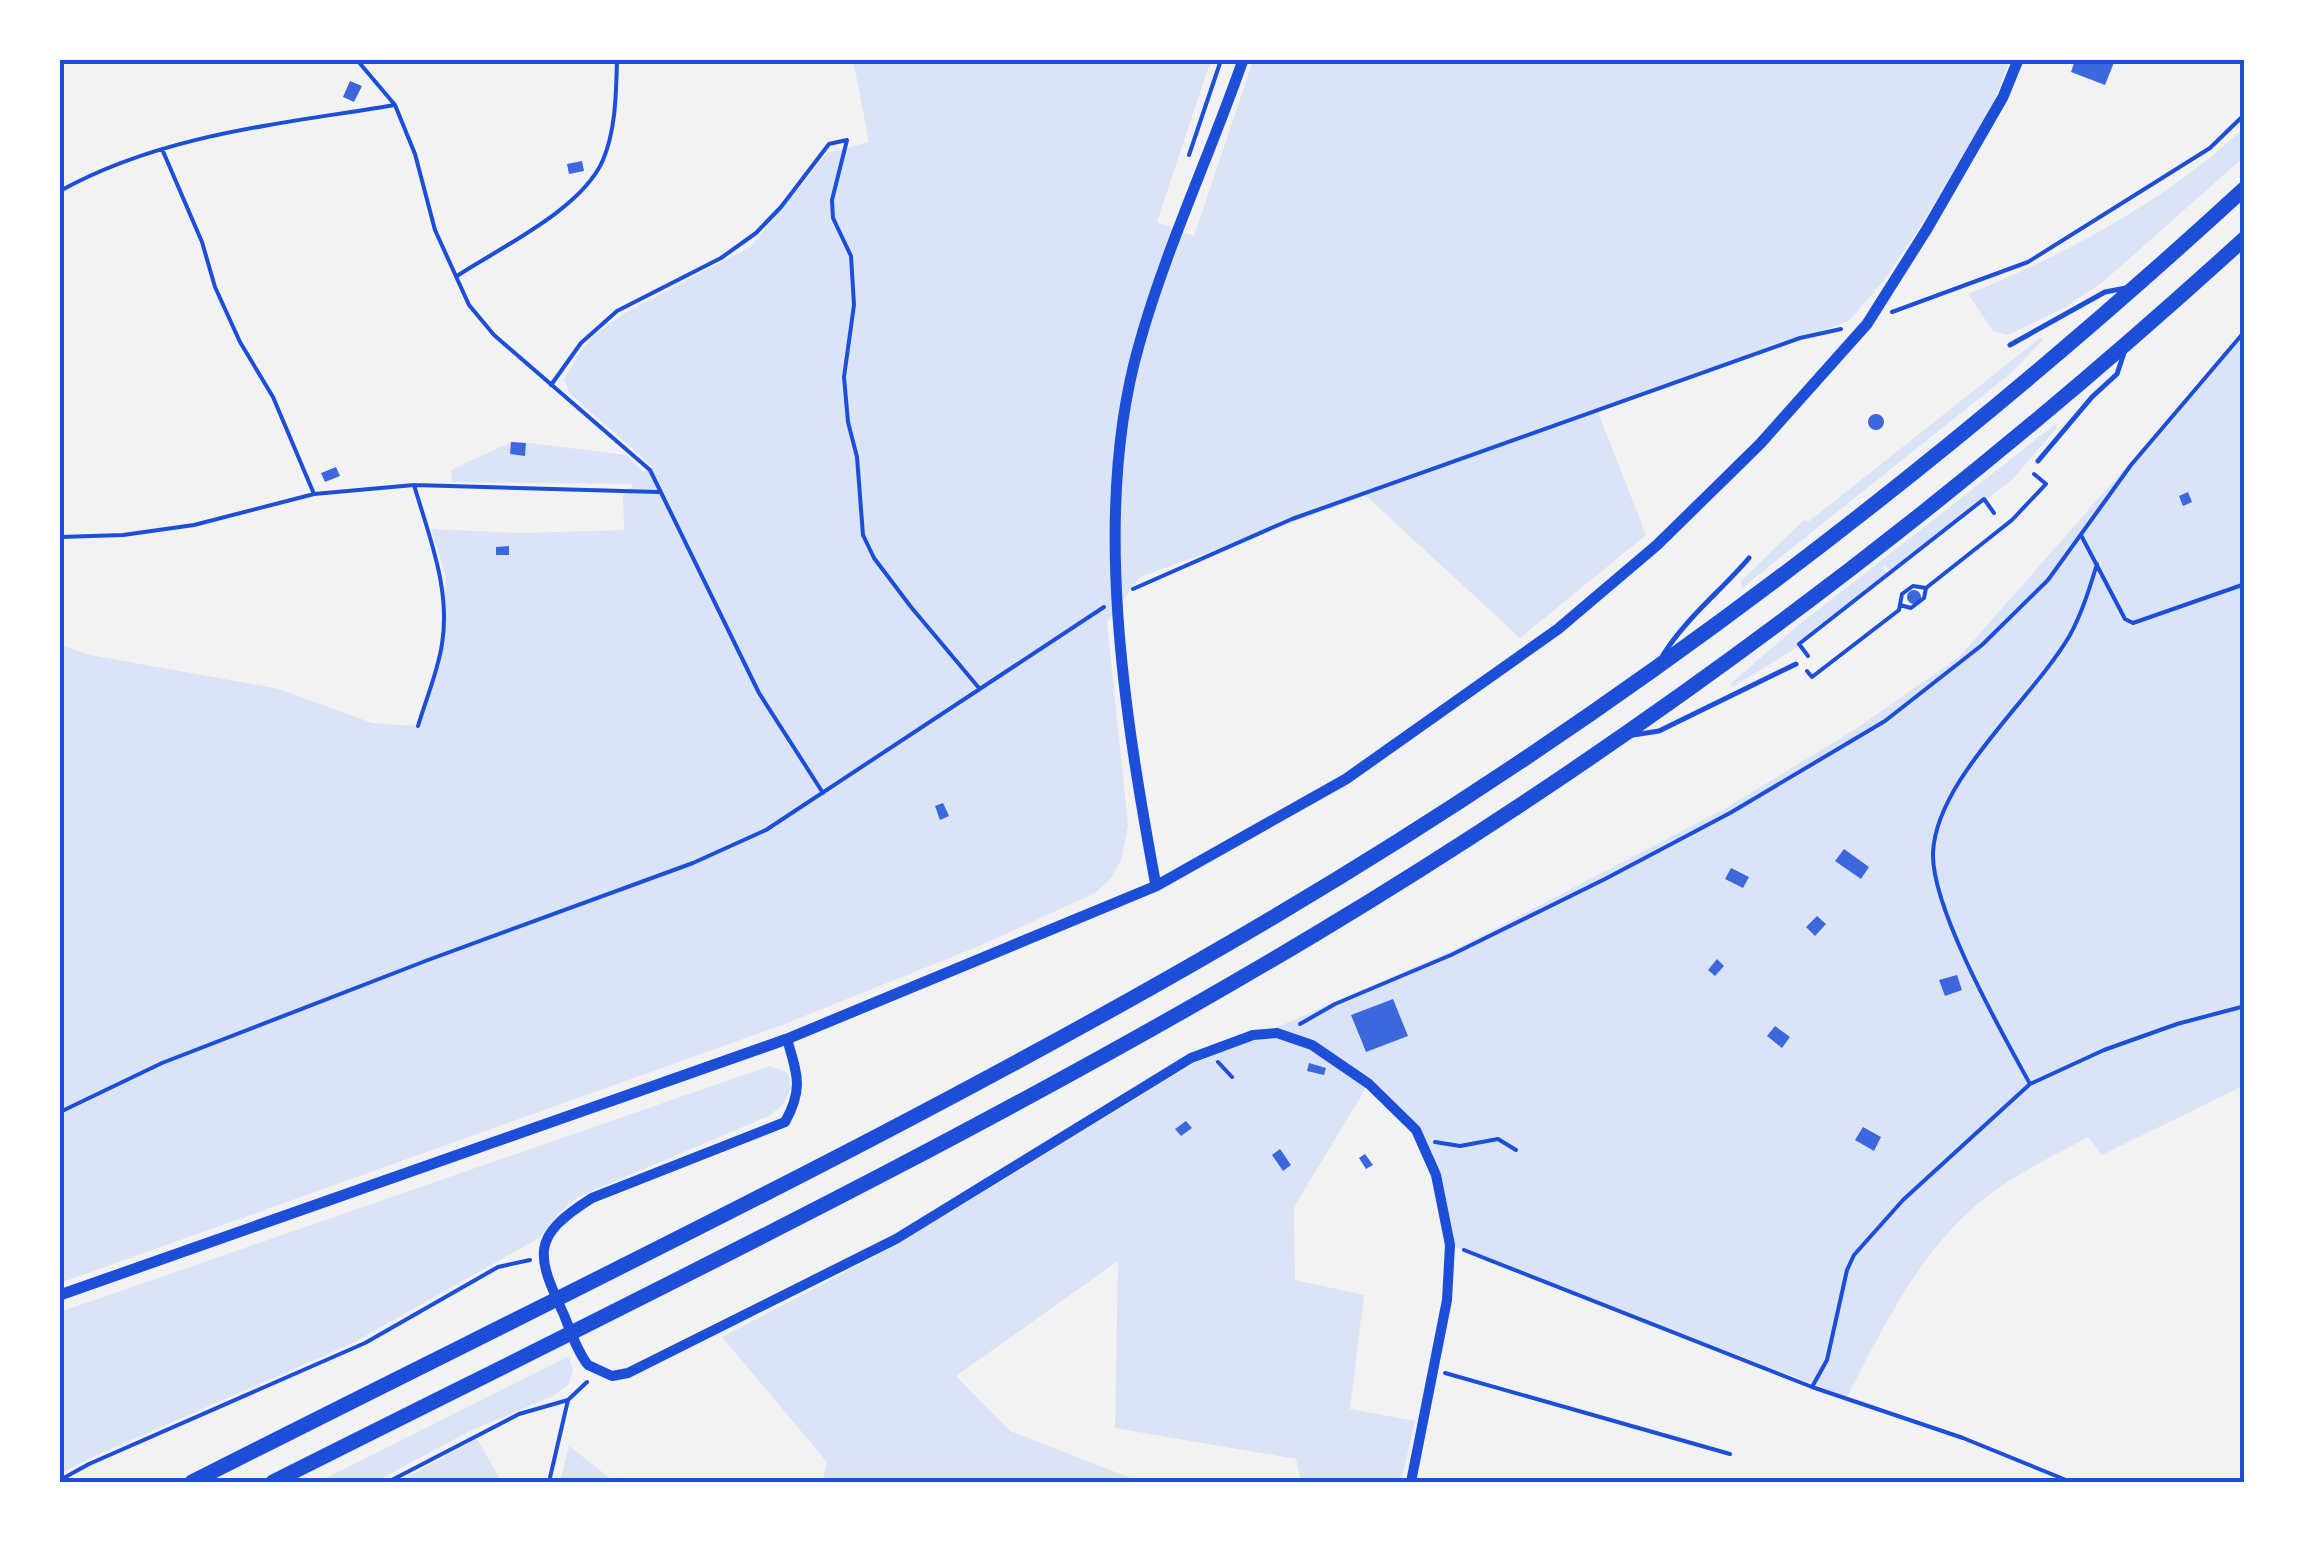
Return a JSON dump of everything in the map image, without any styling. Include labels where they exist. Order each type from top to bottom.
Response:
[{"type":"highway","points":[[192,1482],[928,1110],[1097,1019],[1354,868],[1490,781],[1656,666],[1866,512],[2139,286],[2245,188]]},
{"type":"highway","points":[[273,1482],[972,1127],[1224,988],[1415,872],[1615,739],[1890,537],[2129,340],[2245,238]]},
{"type":"street","points":[[1156,886],[1136,779],[1118,598],[1114,531],[1117,471],[1138,346],[1243,60]]},
{"type":"street","points":[[60,1296],[787,1038],[1156,886],[1346,779],[1558,629],[1656,545],[1760,444],[1867,324],[2003,98],[2018,60]]},
{"type":"street","points":[[787,1038],[799,1081],[794,1105],[785,1122],[592,1198],[564,1216],[546,1242],[541,1257],[546,1275],[583,1358],[598,1372],[612,1376],[628,1374],[896,1238],[1190,1058],[1253,1034],[1290,1036],[1312,1045],[1369,1084],[1416,1130],[1436,1175],[1450,1245],[1447,1300],[1411,1482]]},
{"type":"lane","points":[[2010,345],[2105,292],[2139,286]]},
{"type":"lane","points":[[2038,461],[2092,397],[2117,374],[2129,340]]},
{"type":"lane","points":[[1656,666],[1679,629],[1719,593],[1749,558]]},
{"type":"lane","points":[[1615,739],[1659,730],[1800,666]]},
{"type":"path","points":[[358,60],[395,105],[415,154],[436,230],[469,305],[494,335],[650,470],[759,692],[823,793]]},
{"type":"path","points":[[456,276],[585,188],[603,161],[614,122],[617,60]]},
{"type":"path","points":[[60,191],[132,158],[190,140],[395,105]]},
{"type":"path","points":[[60,1112],[162,1063],[693,863],[766,830],[1142,583],[1292,518],[1800,338],[1867,324],[2028,262],[2210,148],[2245,114]]},
{"type":"path","points":[[551,386],[581,342],[618,311],[721,258],[756,234],[828,144],[847,140],[832,200],[833,218],[851,256],[854,305],[844,378],[848,422],[857,457],[863,535],[874,558],[910,607],[980,690]]},
{"type":"path","points":[[162,149],[202,242],[215,287],[240,342],[273,396],[314,494]]},
{"type":"path","points":[[1290,1036],[1300,1024],[1335,1004],[1451,955],[1730,813],[1885,721],[1982,645],[2048,580],[2131,465],[2245,331]]},
{"type":"path","points":[[1900,605],[1912,608],[1924,598],[1926,588],[2033,499],[2046,484],[2030,471]]},
{"type":"path","points":[[414,484],[441,576],[444,612],[442,644],[418,726]]},
{"type":"path","points":[[60,528],[62,536],[123,535],[194,525],[314,494],[414,484],[658,492]]},
{"type":"path","points":[[1808,656],[1799,644],[1984,499],[1994,512]]},
{"type":"path","points":[[2081,536],[2125,620],[2133,623],[2245,584]]},
{"type":"path","points":[[2030,1084],[1984,997],[1956,932],[1936,880],[1933,853],[1936,832],[1953,789],[2070,634],[2097,564]]},
{"type":"path","points":[[1800,666],[1812,678],[1899,610],[1902,594],[1912,586],[1926,588]]},
{"type":"path","points":[[1812,1387],[1827,1360],[1847,1270],[1854,1255],[1903,1200],[2030,1084],[2104,1050],[2177,1024],[2245,1006]]},
{"type":"path","points":[[1421,1140],[1460,1146],[1498,1139],[1516,1150]]},
{"type":"path","points":[[1450,1245],[1812,1387],[1963,1438],[2071,1482]]},
{"type":"path","points":[[60,1480],[365,1343],[498,1268],[541,1257]]},
{"type":"path","points":[[1436,1370],[1730,1454]]},
{"type":"path","points":[[388,1482],[518,1414],[568,1400],[598,1372]]},
{"type":"path","points":[[549,1482],[568,1400]]},
{"type":"shaded area","points":[[853,60],[1211,60],[1157,222],[1194,236],[1253,60],[2010,60],[1993,104],[1917,232],[1849,321],[1598,412],[1646,535],[1520,638],[1366,496],[1140,577],[1107,622],[1128,825],[1122,858],[1111,878],[1095,893],[977,947],[782,1025],[60,1283],[60,645],[90,655],[279,689],[372,723],[418,726],[442,643],[446,577],[431,529],[521,533],[624,530],[623,495],[634,484],[452,482],[451,470],[513,441],[627,455],[643,472],[652,466],[570,394],[564,380],[593,336],[623,314],[751,246],[827,153],[869,142]]},
{"type":"shaded area","points":[[2245,127],[2245,156],[2103,282],[2064,308],[2008,335],[1993,331],[1968,294],[2114,223],[2183,178]]},
{"type":"shaded area","points":[[2245,332],[2245,1085],[2102,1155],[2088,1137],[2011,1180],[1974,1207],[1950,1230],[1911,1282],[1847,1397],[1451,1245],[1447,1218],[1416,1129],[1369,1083],[1294,1207],[1295,1280],[1364,1295],[1350,1409],[1415,1421],[1401,1482],[1301,1482],[1296,1459],[1115,1428],[1118,1261],[956,1376],[1010,1431],[1141,1482],[822,1482],[827,1462],[722,1337],[895,1246],[1191,1065],[1460,947],[1726,808],[1854,730],[1959,657]]},
{"type":"shaded area","points":[[2040,338],[2044,339],[2011,373],[1742,588],[1741,581],[1804,520],[1808,522]]},
{"type":"shaded area","points":[[2057,423],[2012,480],[1890,570],[1885,565],[1882,568],[1887,573],[1798,642],[1799,646],[1734,686],[1729,685],[1795,628]]},
{"type":"shaded area","points":[[770,1066],[788,1073],[791,1088],[784,1103],[769,1116],[578,1197],[539,1238],[351,1344],[60,1474],[60,1312]]},
{"type":"shaded area","points":[[569,1356],[573,1371],[568,1385],[551,1397],[470,1431],[375,1482],[318,1482]]},
{"type":"shaded area","points":[[477,1439],[502,1482],[398,1482]]},
{"type":"shaded area","points":[[569,1446],[615,1482],[560,1482]]},
{"type":"building","points":[[2075,60],[2115,60],[2105,85],[2071,72]]},
{"type":"building","points":[[350,81],[362,86],[354,102],[343,97]]},
{"type":"building","points":[[582,161],[584,171],[569,174],[567,164]]},
{"type":"building","points":[[1876,414],[1884,422],[1876,430],[1868,422]]},
{"type":"building","points":[[511,442],[526,443],[525,456],[510,454]]},
{"type":"building","points":[[336,467],[340,476],[325,482],[321,473]]},
{"type":"building","points":[[2188,492],[2192,502],[2183,506],[2179,496]]},
{"type":"building","points":[[509,546],[509,555],[496,555],[496,547]]},
{"type":"building","points":[[1914,590],[1921,597],[1914,604],[1907,597]]},
{"type":"building","points":[[943,803],[949,816],[940,820],[935,806]]},
{"type":"building","points":[[1844,849],[1869,867],[1861,879],[1835,861]]},
{"type":"building","points":[[1731,868],[1749,877],[1743,888],[1725,879]]},
{"type":"building","points":[[1817,916],[1826,924],[1815,936],[1806,927]]},
{"type":"building","points":[[1717,959],[1724,966],[1715,976],[1708,970]]},
{"type":"building","points":[[1957,975],[1962,990],[1945,996],[1939,980]]},
{"type":"building","points":[[1393,999],[1408,1036],[1366,1052],[1351,1015]]},
{"type":"building","points":[[1775,1026],[1790,1037],[1782,1048],[1767,1036]]},
{"type":"building","points":[[1309,1063],[1326,1068],[1324,1075],[1307,1071]]},
{"type":"building","points":[[1186,1121],[1192,1128],[1181,1136],[1175,1129]]},
{"type":"building","points":[[1863,1127],[1881,1137],[1874,1151],[1855,1140]]},
{"type":"building","points":[[1280,1149],[1291,1165],[1283,1171],[1272,1155]]},
{"type":"building","points":[[1365,1154],[1373,1165],[1366,1169],[1359,1158]]}]
